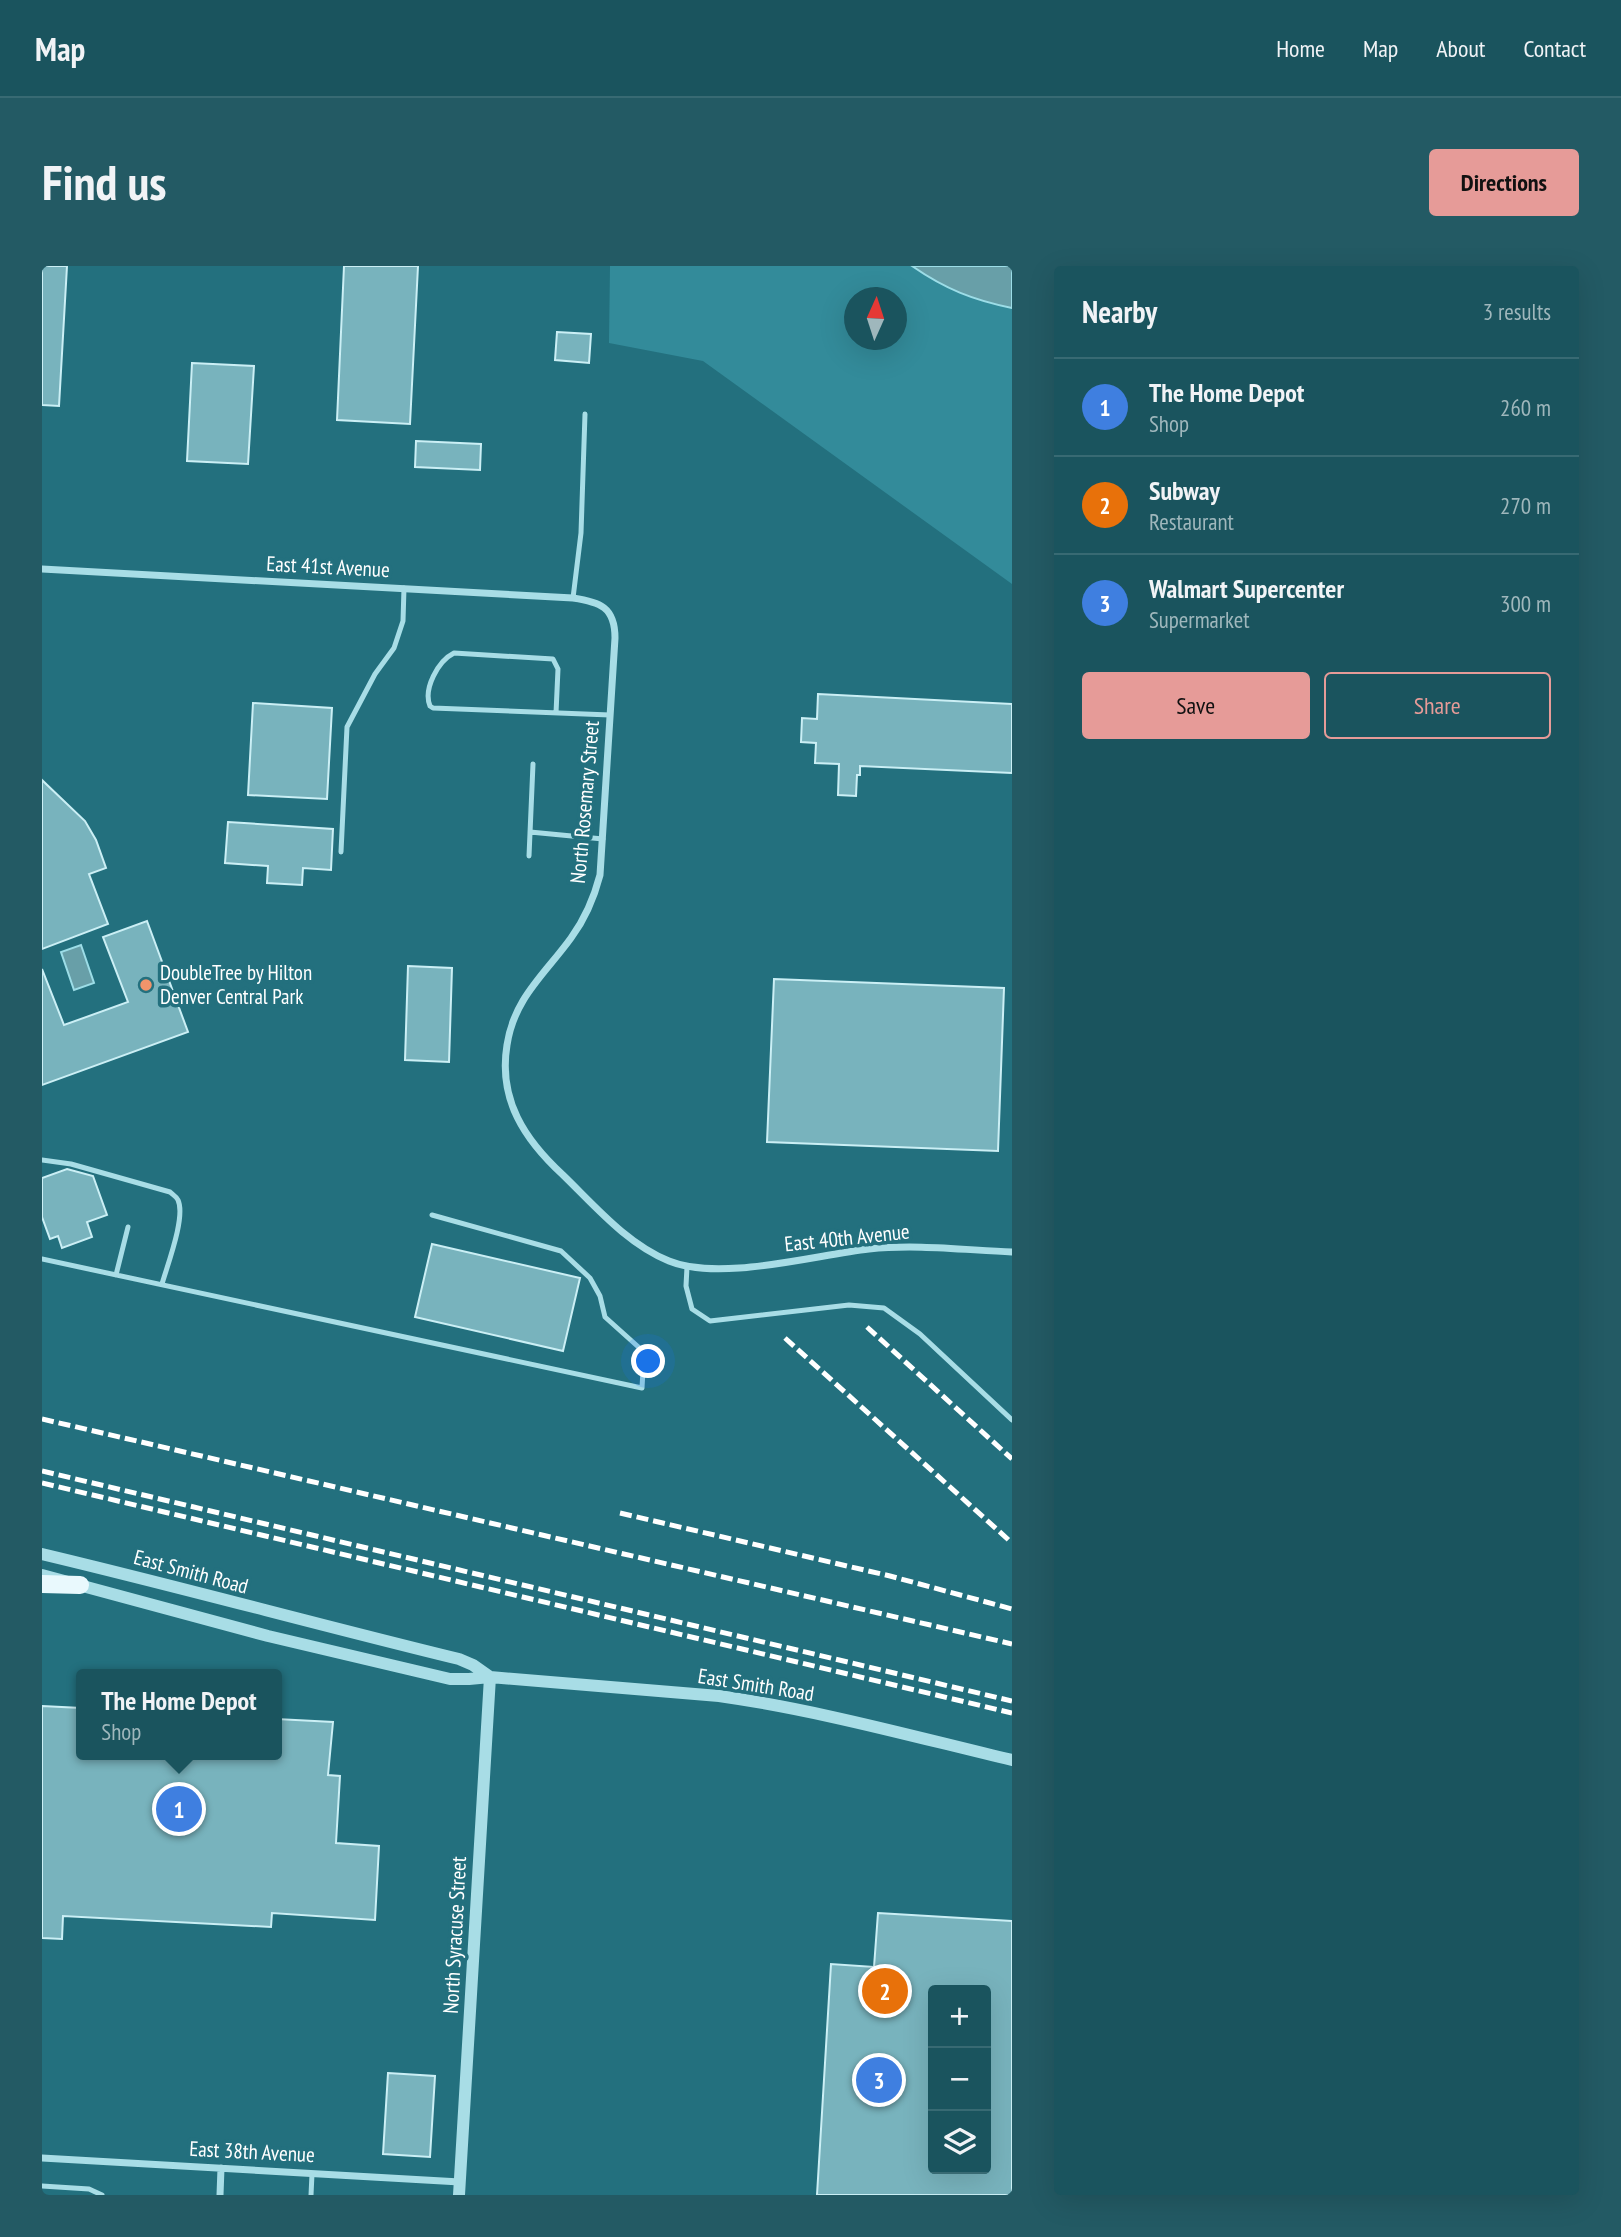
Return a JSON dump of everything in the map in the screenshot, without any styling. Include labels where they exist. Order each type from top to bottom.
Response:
[{"type":"main road","points":[[42,1584],[80,1585]]},
{"type":"street","name":"East 41st Avenue","points":[[42,569],[573,598],[591,600],[608,611]]},
{"type":"street","name":"North Rosemary Street","points":[[608,611],[615,630],[600,875],[589,907],[572,937],[532,984],[516,1012],[506,1050],[508,1093],[523,1131],[543,1157],[634,1242],[656,1255],[687,1267]]},
{"type":"street","name":"East 40th Avenue","points":[[687,1267],[744,1267],[893,1248],[1012,1252]]},
{"type":"street","name":"East Smith Road","points":[[42,1554],[142,1577],[264,1611],[458,1659],[473,1665],[490,1677]]},
{"type":"street","name":"East Smith Road","points":[[42,1575],[350,1657],[450,1679],[490,1677],[755,1701],[1012,1760]]},
{"type":"street","name":"North Syracuse Street","points":[[459,2188],[490,1677]]},
{"type":"street","name":"East 38th Avenue","points":[[42,2158],[312,2174],[459,2188]]},
{"type":"street","points":[[220,2195],[221,2168]]},
{"type":"lane","points":[[573,598],[580,533],[585,414]]},
{"type":"lane","points":[[341,852],[347,727],[375,674],[394,648],[403,621],[404,588]]},
{"type":"lane","points":[[556,713],[558,669],[553,659],[453,653],[446,657],[429,683],[427,692],[430,706],[433,708],[556,713],[610,715]]},
{"type":"lane","points":[[529,856],[533,764]]},
{"type":"lane","points":[[530,832],[603,839]]},
{"type":"lane","points":[[42,1160],[71,1164],[170,1192],[178,1201],[180,1217],[162,1284]]},
{"type":"lane","points":[[42,1258],[642,1388],[644,1352],[605,1317],[600,1296],[590,1278],[561,1251],[432,1215]]},
{"type":"lane","points":[[116,1275],[128,1227]]},
{"type":"lane","points":[[687,1267],[686,1286],[692,1309],[710,1321],[849,1305],[884,1308],[920,1334],[1012,1420]]},
{"type":"lane","points":[[311,2194],[312,2174]]},
{"type":"lane","points":[[42,2186],[89,2189],[102,2195]]},
{"type":"shaded area","points":[[610,266],[912,266],[960,293],[1012,308],[1012,584],[703,361],[609,343]]},
{"type":"shaded area","points":[[912,266],[1012,266],[1012,308],[960,293]]},
{"type":"shaded area","points":[[81,945],[94,983],[74,990],[61,952]]},
{"type":"building","points":[[42,266],[67,266],[59,406],[42,405]]},
{"type":"building","points":[[344,266],[418,266],[410,424],[337,420]]},
{"type":"building","points":[[557,332],[591,334],[589,363],[555,360]]},
{"type":"building","points":[[192,363],[254,366],[248,464],[187,461]]},
{"type":"building","points":[[416,441],[481,444],[480,470],[415,467]]},
{"type":"building","points":[[818,694],[1012,704],[1012,773],[860,766],[856,796],[838,795],[839,764],[815,763],[816,743],[801,742],[802,718],[817,719]]},
{"type":"building","points":[[253,703],[332,708],[327,799],[248,795]]},
{"type":"building","points":[[42,780],[85,821],[96,840],[106,868],[89,874],[108,924],[42,949]]},
{"type":"building","points":[[228,822],[333,829],[331,870],[303,868],[302,885],[267,883],[268,866],[225,863]]},
{"type":"building","name":"DoubleTree by Hilton Denver Central Park","points":[[147,921],[188,1032],[42,1085],[42,969],[64,1025],[128,1002],[103,937]]},
{"type":"building","points":[[408,966],[452,968],[449,1062],[405,1060]]},
{"type":"building","points":[[774,979],[1004,988],[998,1151],[767,1142]]},
{"type":"building","points":[[67,1169],[93,1176],[107,1215],[87,1222],[92,1237],[62,1248],[58,1236],[50,1239],[42,1217],[42,1178]]},
{"type":"building","points":[[432,1244],[580,1278],[563,1351],[415,1317]]},
{"type":"building","points":[[42,1706],[76,1708],[76,1760],[282,1760],[282,1719],[333,1722],[328,1775],[340,1776],[336,1843],[379,1846],[375,1920],[272,1913],[271,1927],[63,1916],[62,1939],[42,1938]]},
{"type":"building","points":[[878,1913],[1012,1921],[1012,2195],[817,2195],[831,1964],[874,1967]]},
{"type":"building","points":[[388,2073],[435,2076],[430,2157],[383,2154]]},
{"type":"railway","points":[[867,1327],[1012,1459]]},
{"type":"railway","points":[[785,1338],[1012,1543]]},
{"type":"railway","points":[[42,1419],[1012,1644]]},
{"type":"railway","points":[[42,1471],[1012,1701]]},
{"type":"railway","points":[[42,1483],[1012,1713]]},
{"type":"railway","points":[[620,1513],[890,1576],[1012,1609]]},
{"type":"place","name":"DoubleTree by Hilton Denver Central Park","points":[[146,985]]},
{"type":"place","name":"The Home Depot","points":[[179,1809]]},
{"type":"place","name":"Subway","points":[[885,1991]]},
{"type":"place","name":"Walmart Supercenter","points":[[879,2080]]}]
